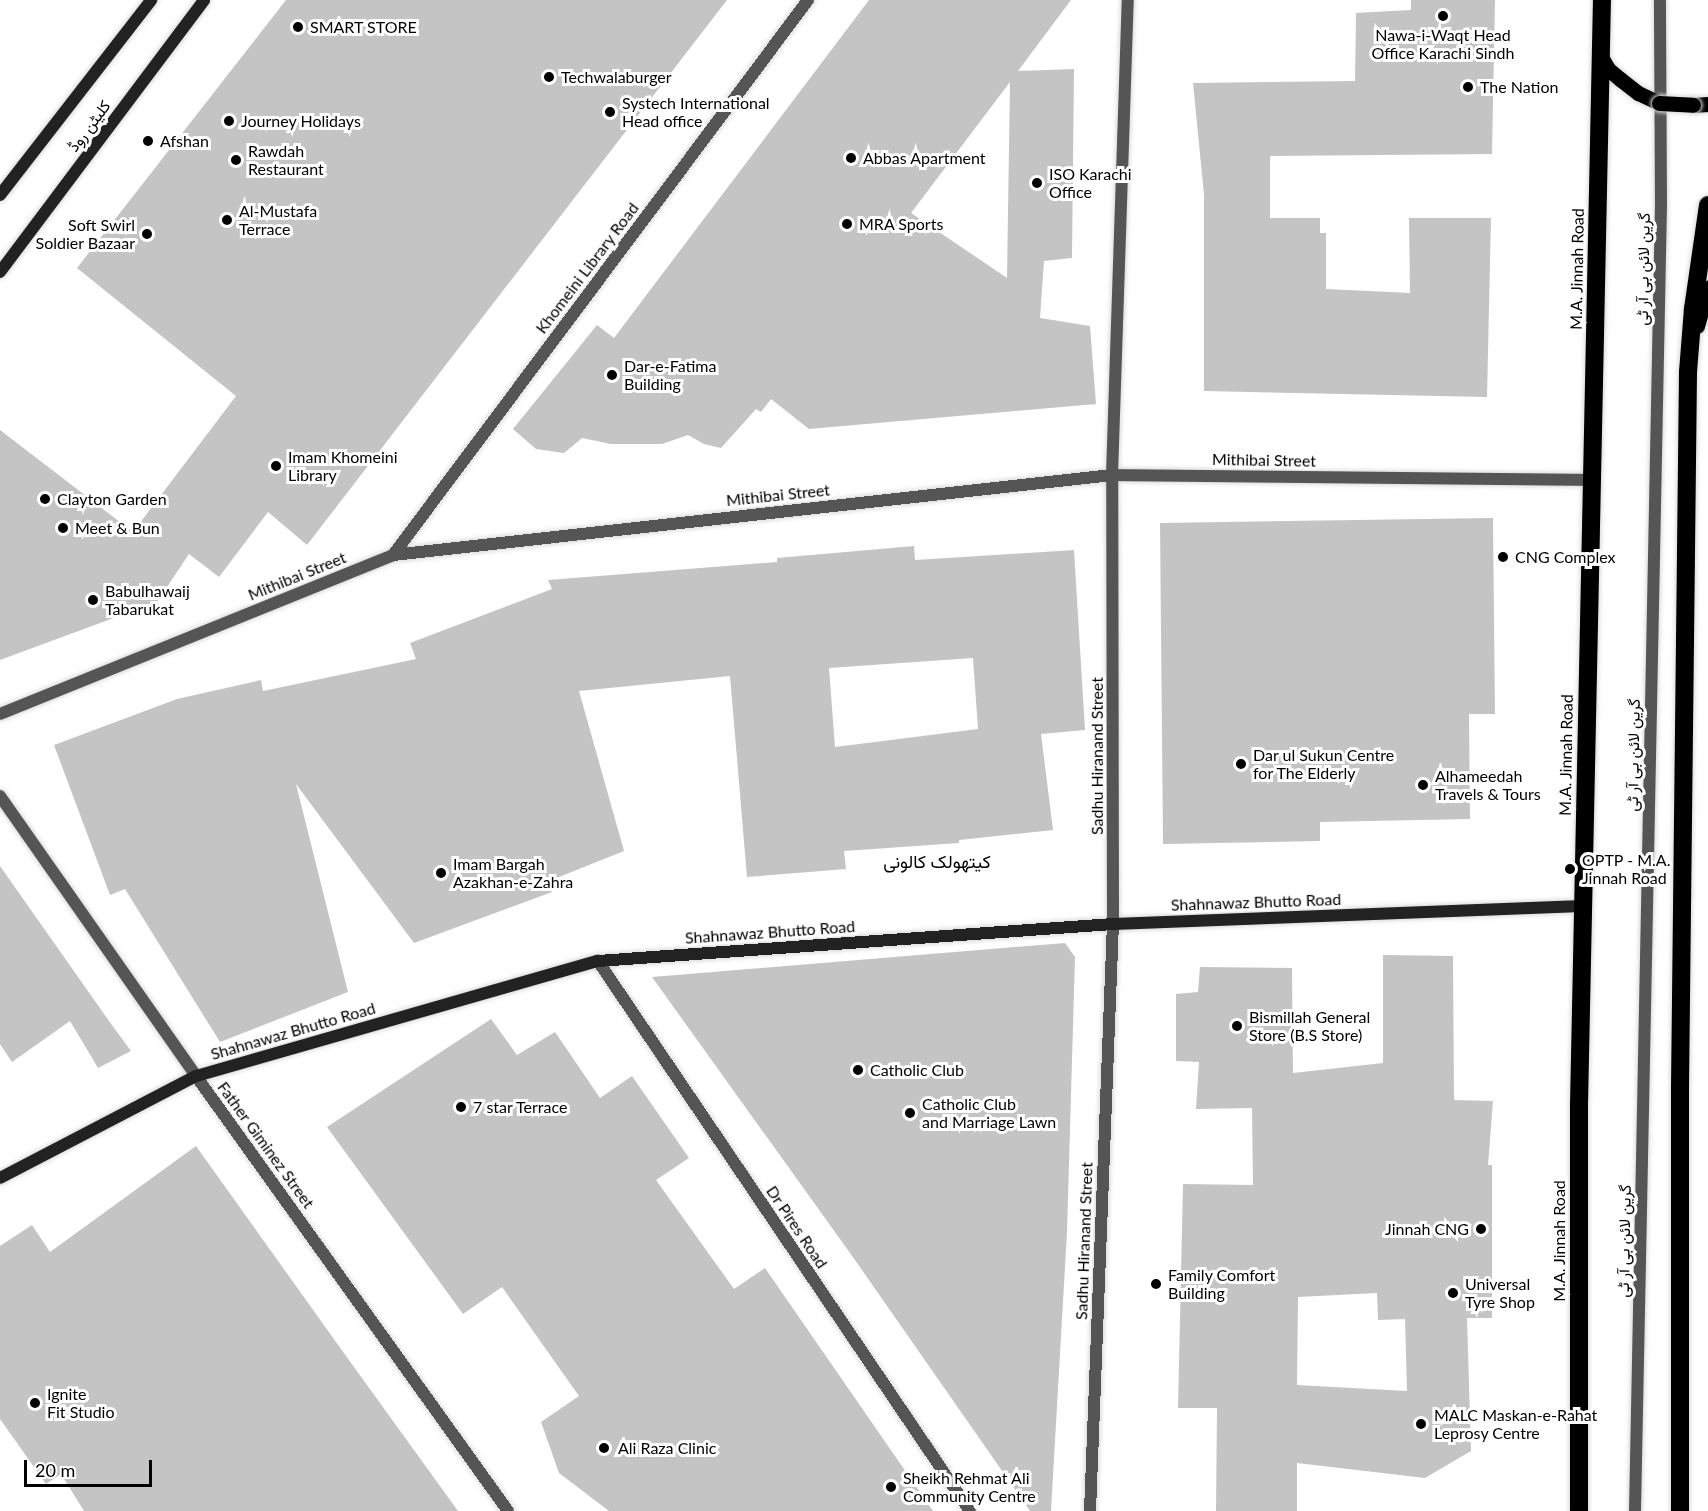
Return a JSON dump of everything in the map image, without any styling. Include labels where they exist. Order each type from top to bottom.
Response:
[{"type":"highway","name":"M.A. Jinnah Road","points":[[1574,1508],[1579,1105],[1602,0]]},
{"type":"highway","points":[[1680,1511],[1680,1088],[1690,346],[1708,205]]},
{"type":"main road","points":[[1600,55],[1608,69],[1638,93],[1659,102],[1701,104]]},
{"type":"main road","points":[[1690,346],[1708,288]]},
{"type":"street","name":"کلیٹن روڈ","points":[[0,195],[151,0]]},
{"type":"street","name":"کلیٹن روڈ","points":[[0,272],[204,0]]},
{"type":"street","name":"Khomeini Library Road","points":[[393,555],[808,0]]},
{"type":"street","name":"Sadhu Hiranand Street","points":[[1090,1511],[1113,924],[1113,475],[1128,0]]},
{"type":"street","name":"گرین لائن بی آر ٹی","points":[[1635,1511],[1660,218],[1660,0]]},
{"type":"street","name":"Mithibai Street","points":[[0,714],[393,555],[1113,475],[1592,480]]},
{"type":"street","name":"Father Giminez Street","points":[[0,796],[196,1076],[508,1511]]},
{"type":"street","name":"Shahnawaz Bhutto Road","points":[[0,1178],[196,1076],[598,961],[1113,924],[1583,906]]},
{"type":"street","name":"Dr Pires Road","points":[[598,961],[970,1511]]},
{"type":"building","points":[[286,0],[727,0],[307,545],[268,512],[219,577],[189,554],[157,602],[0,660],[0,430],[133,532],[236,396],[77,268]]},
{"type":"building","points":[[869,0],[1071,0],[1018,71],[1074,69],[1072,258],[1044,261],[1040,318],[1090,326],[1096,404],[809,429],[771,399],[761,412],[756,409],[721,448],[704,444],[688,435],[662,444],[611,444],[582,438],[564,453],[536,449],[513,429],[597,325],[614,338]],"holes":[[[1010,82],[1007,278],[911,213]]]},
{"type":"building","points":[[1411,0],[1495,0],[1492,154],[1270,156],[1270,218],[1320,218],[1320,233],[1326,233],[1326,289],[1410,293],[1409,218],[1491,218],[1487,397],[1204,391],[1204,195],[1193,83],[1355,81],[1356,13],[1411,10]]},
{"type":"building","points":[[1493,518],[1495,714],[1469,714],[1470,819],[1320,822],[1320,841],[1163,844],[1160,523]]},
{"type":"building","points":[[914,546],[915,560],[1074,550],[1085,730],[1041,734],[1053,830],[959,840],[959,843],[844,851],[846,869],[747,877],[730,676],[579,691],[624,851],[549,881],[552,892],[414,943],[296,784],[348,992],[220,1042],[125,889],[110,895],[54,745],[177,699],[261,680],[263,691],[416,659],[410,643],[552,589],[548,580],[777,562],[777,558]],"holes":[[[973,658],[978,729],[835,747],[829,668]]]},
{"type":"building","points":[[0,866],[131,1051],[98,1068],[70,1021],[12,1062],[0,1044]]},
{"type":"building","name":"Catholic Club and Marriage Lawn","points":[[1065,943],[1075,957],[1067,1232],[1051,1511],[1030,1511],[855,1260],[652,977]]},
{"type":"building","points":[[1383,955],[1453,956],[1454,1100],[1493,1101],[1488,1165],[1492,1165],[1492,1318],[1467,1318],[1471,1451],[1425,1478],[1297,1463],[1297,1511],[1216,1511],[1217,1408],[1178,1408],[1183,1184],[1253,1185],[1252,1108],[1196,1109],[1199,1062],[1176,1061],[1176,994],[1198,992],[1200,967],[1292,968],[1293,1073],[1383,1063]],"holes":[[[1377,1293],[1378,1320],[1405,1319],[1407,1391],[1297,1385],[1298,1297]]]},
{"type":"building","points":[[491,1019],[517,1055],[555,1032],[600,1098],[632,1076],[689,1158],[656,1180],[734,1289],[765,1268],[933,1511],[609,1511],[559,1473],[541,1422],[579,1396],[502,1287],[463,1314],[327,1127]]},
{"type":"building","points":[[196,1146],[458,1511],[84,1511],[61,1474],[46,1484],[0,1419],[0,1246],[32,1225],[50,1252]]},
{"type":"place","name":"Nawa-i-Waqt Head Office Karachi Sindh","points":[[1443,16]]},
{"type":"place","name":"SMART STORE","points":[[298,27]]},
{"type":"place","name":"Techwalaburger","points":[[549,77]]},
{"type":"place","name":"The Nation","points":[[1468,87]]},
{"type":"place","name":"Systech International Head office","points":[[610,112]]},
{"type":"place","name":"Journey Holidays","points":[[229,121]]},
{"type":"place","name":"Afshan","points":[[148,141]]},
{"type":"place","name":"Abbas Apartment","points":[[851,158]]},
{"type":"place","name":"Rawdah Restaurant","points":[[236,160]]},
{"type":"place","name":"ISO Karachi Office","points":[[1037,183]]},
{"type":"place","name":"Al-Mustafa Terrace","points":[[227,220]]},
{"type":"place","name":"MRA Sports","points":[[847,224]]},
{"type":"place","name":"Soft Swirl Soldier Bazaar","points":[[147,234]]},
{"type":"place","name":"Dar-e-Fatima Building","points":[[612,375]]},
{"type":"place","name":"Imam Khomeini Library","points":[[276,466]]},
{"type":"place","name":"Clayton Garden","points":[[45,499]]},
{"type":"place","name":"Meet & Bun","points":[[63,528]]},
{"type":"place","name":"CNG Complex","points":[[1503,557]]},
{"type":"place","name":"Babulhawaij Tabarukat","points":[[93,600]]},
{"type":"place","name":"Dar ul Sukun Centre for The Elderly","points":[[1241,764]]},
{"type":"place","name":"Alhameedah Travels & Tours","points":[[1423,785]]},
{"type":"place","name":"OPTP - M.A. Jinnah Road","points":[[1570,869]]},
{"type":"place","name":"Imam Bargah Azakhan-e-Zahra","points":[[441,873]]},
{"type":"place","name":"Bismillah General Store (B.S Store)","points":[[1237,1026]]},
{"type":"place","name":"Catholic Club","points":[[858,1070]]},
{"type":"place","name":"7 star Terrace","points":[[461,1107]]},
{"type":"place","name":"Catholic Club and Marriage Lawn","points":[[910,1113]]},
{"type":"place","name":"Jinnah CNG","points":[[1481,1229]]},
{"type":"place","name":"Family Comfort Building","points":[[1156,1284]]},
{"type":"place","name":"Universal Tyre Shop","points":[[1453,1293]]},
{"type":"place","name":"Ignite Fit Studio","points":[[35,1403]]},
{"type":"place","name":"MALC Maskan-e-Rahat Leprosy Centre","points":[[1421,1424]]},
{"type":"place","name":"Ali Raza Clinic","points":[[604,1448]]},
{"type":"place","name":"Sheikh Rehmat Ali Community Centre","points":[[891,1487]]},
{"type":"district","name":"کیتھولک کالونی","points":[[937,861]]}]
